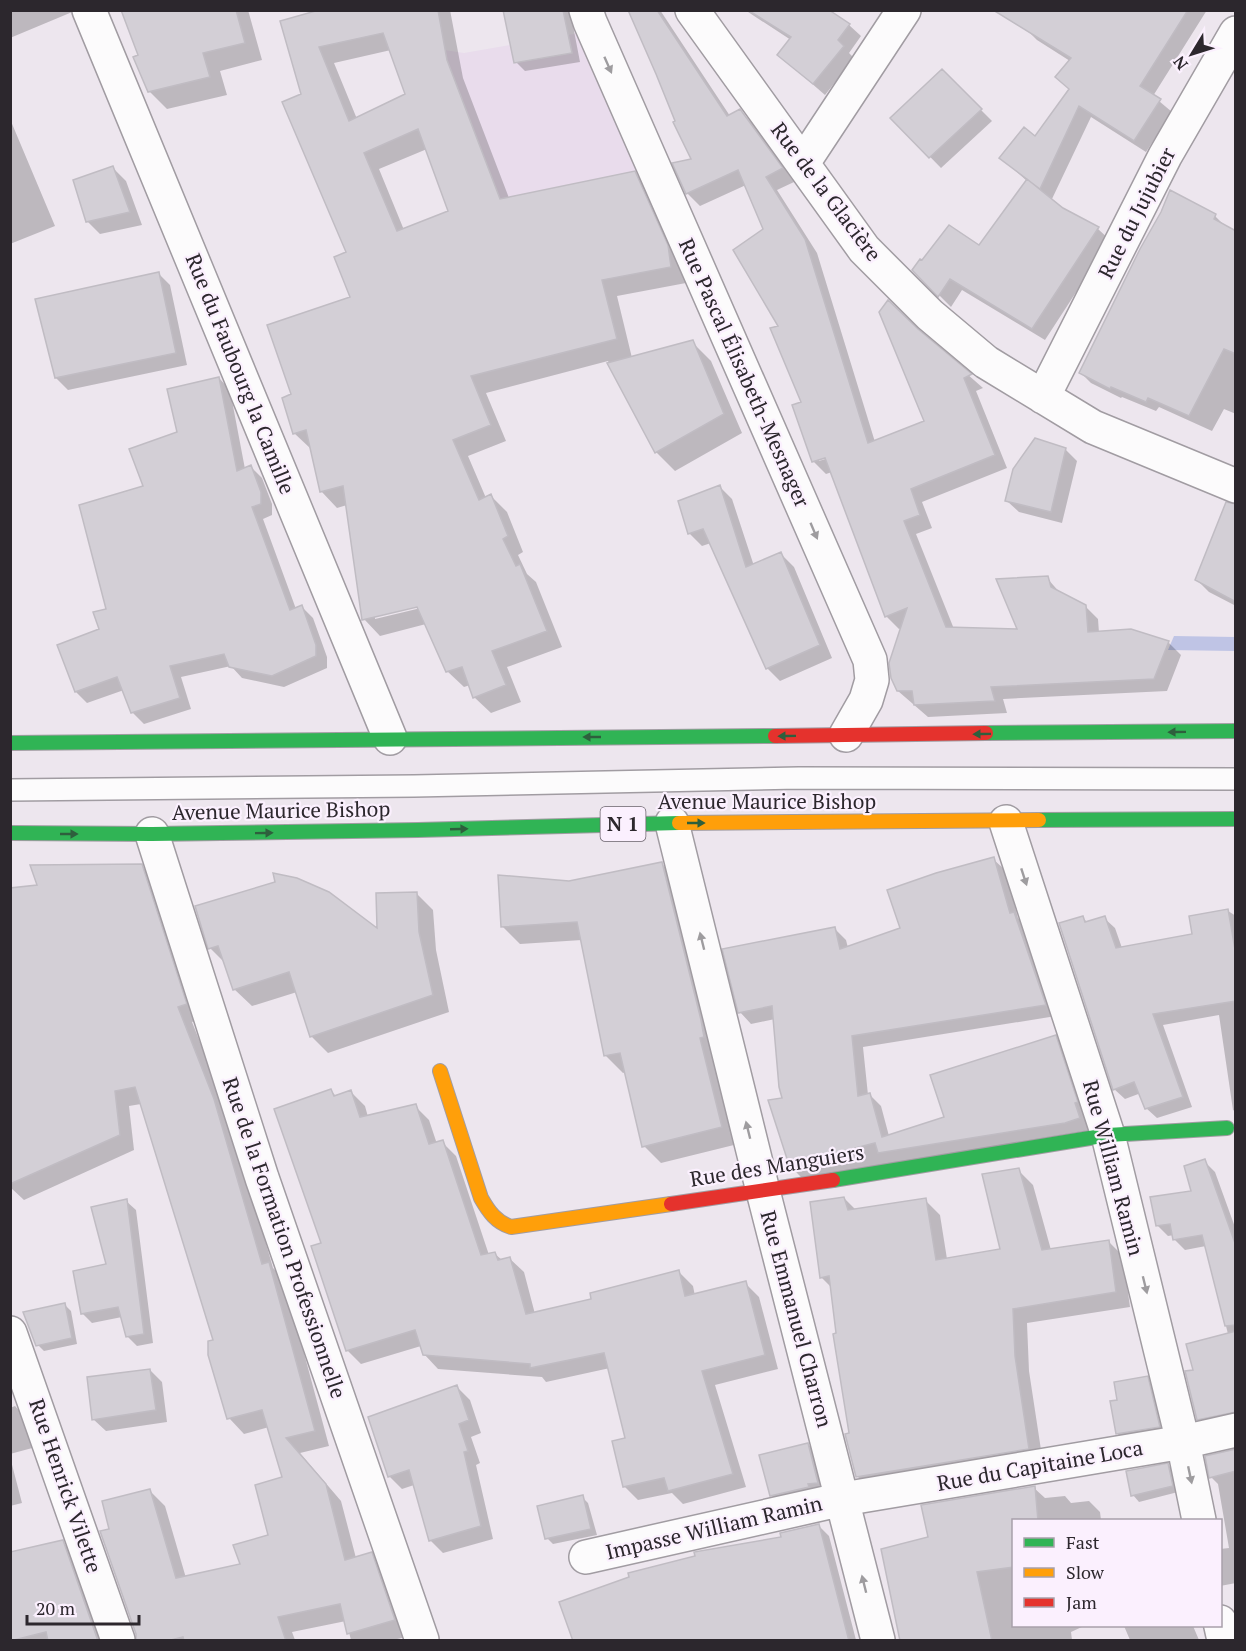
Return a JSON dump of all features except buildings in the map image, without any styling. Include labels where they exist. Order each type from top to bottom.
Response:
[{"type":"main road","points":[[10,743],[1236,731]]},
{"type":"main road","name":"Avenue Maurice Bishop","points":[[10,833],[152,834],[406,831],[672,823],[1236,819]]},
{"type":"main road","name":"Rue des Manguiers","points":[[440,1071],[481,1198],[488,1212],[498,1223],[511,1227],[763,1191],[1108,1135],[1227,1128]]},
{"type":"street","name":"Rue du Faubourg la Camille","points":[[90,10],[390,738]]},
{"type":"street","name":"Rue Pascal Élisabeth-Mesnager","points":[[586,10],[870,660],[872,680],[866,700],[846,735]]},
{"type":"street","name":"Rue de la Glacière","points":[[692,10],[864,249],[930,315],[986,362],[1093,427],[1236,486]]},
{"type":"street","points":[[803,163],[904,10]]},
{"type":"street","name":"Rue du Jujubier","points":[[1043,397],[1166,156],[1236,33]]},
{"type":"street","name":"Rue William Ramin","points":[[1006,822],[1108,1135],[1183,1442],[1199,1519]]},
{"type":"street","name":"Rue Emmanuel Charron","points":[[672,823],[878,1641]]},
{"type":"street","name":"Rue de la Formation Professionnelle","points":[[152,834],[261,1178],[422,1641]]},
{"type":"street","name":"Rue Henrick Vilette","points":[[10,1333],[118,1641]]},
{"type":"street","name":"Rue du Capitaine Loca","points":[[843,1499],[1183,1442],[1236,1430]]},
{"type":"street","name":"Impasse William Ramin","points":[[585,1557],[843,1499]]},
{"type":"lane","points":[[10,790],[414,786],[800,778],[1236,779]]},
{"type":"shaded area","points":[[580,30],[671,245],[466,282],[444,50],[464,53],[574,34]]},
{"type":"water","points":[[1174,636],[1235,637],[1235,651],[1168,650]]},
{"type":"traffic: fast","points":[[986,733],[1236,731]]},
{"type":"traffic: fast","points":[[10,743],[775,736]]},
{"type":"traffic: fast","points":[[1039,820],[1236,819]]},
{"type":"traffic: fast","points":[[10,833],[152,834],[679,823]]},
{"type":"traffic: fast","points":[[833,1180],[1108,1135],[1227,1128]]},
{"type":"traffic: slow","points":[[679,823],[1039,820]]},
{"type":"traffic: slow","points":[[440,1071],[481,1198],[490,1212],[501,1222],[511,1227],[671,1204]]},
{"type":"traffic: jam","points":[[775,736],[986,733]]},
{"type":"traffic: jam","points":[[671,1204],[833,1180]]}]
